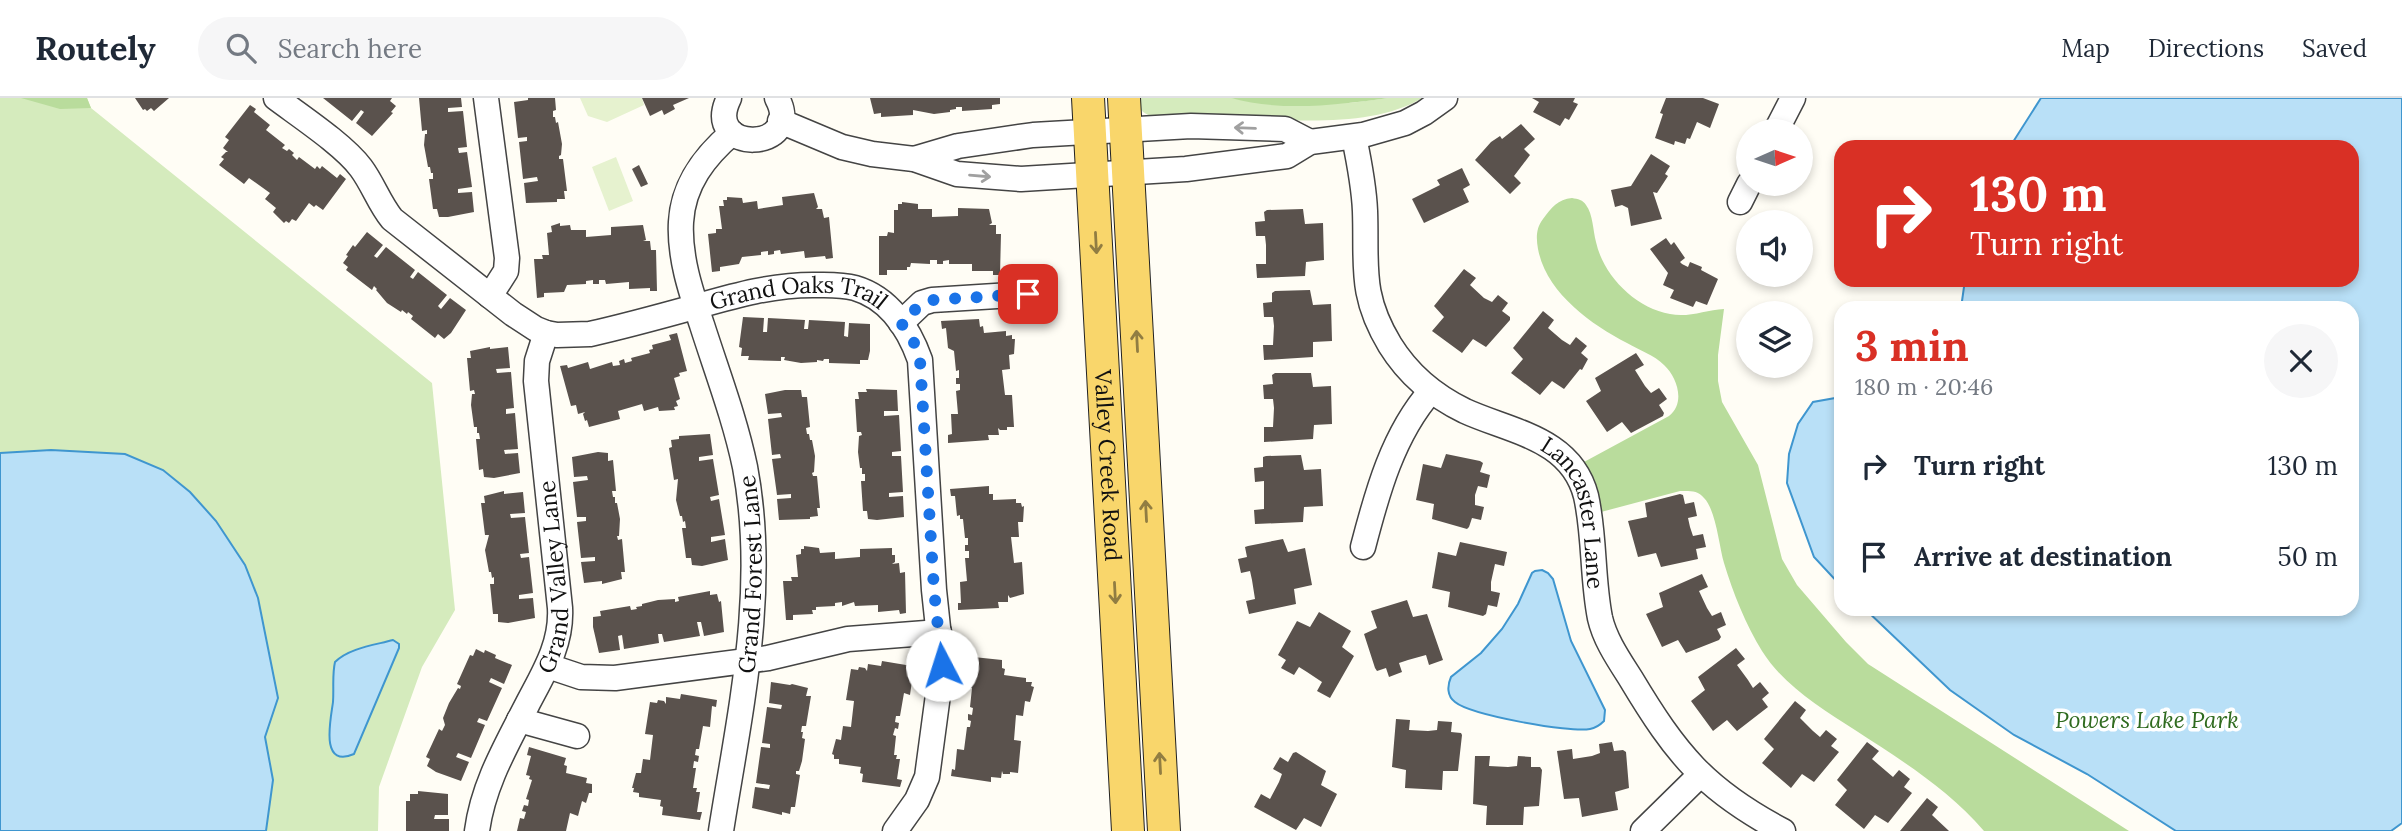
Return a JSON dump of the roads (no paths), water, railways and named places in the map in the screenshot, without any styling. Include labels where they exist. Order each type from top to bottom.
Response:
[{"type":"main road","name":"Valley Creek Road","points":[[1088,98],[1128,831]]},
{"type":"main road","name":"Valley Creek Road","points":[[1124,98],[1164,831]]},
{"type":"street","points":[[276,98],[349,155],[360,167],[380,204],[392,219],[490,296],[545,333]]},
{"type":"street","points":[[486,98],[507,258],[506,271],[490,296]]},
{"type":"street","points":[[729,98],[724,115],[727,124],[732,133],[750,141],[760,141],[776,130],[779,109],[842,147],[914,159],[957,174],[1021,179],[1197,168],[1287,156],[1310,142],[1354,136],[1405,123],[1445,98]]},
{"type":"street","points":[[1782,119],[1793,98]]},
{"type":"street","points":[[914,159],[958,146],[1033,135],[1191,126],[1285,129],[1310,142]]},
{"type":"street","name":"Grand Forest Lane","points":[[721,831],[747,661],[754,583],[750,498],[736,429],[687,278],[681,240],[681,213],[684,200],[701,164],[716,146],[732,133]]},
{"type":"street","name":"Lancaster Lane","points":[[1354,136],[1364,200],[1365,274],[1372,307],[1393,349],[1410,371],[1431,391],[1466,411],[1548,444],[1562,454],[1582,485],[1587,501],[1598,606],[1604,631],[1655,720],[1700,775],[1735,804],[1783,831]]},
{"type":"street","name":"Grand Oaks Trail","points":[[545,333],[583,335],[752,290],[836,285],[856,288],[872,295],[887,306],[913,340],[920,360],[934,590],[942,665],[927,777],[917,800],[895,831]]},
{"type":"street","points":[[901,323],[922,303],[932,300],[1028,294]]},
{"type":"street","name":"Grand Valley Lane","points":[[477,831],[490,780],[548,666],[558,640],[560,617],[536,381],[537,361],[545,333]]},
{"type":"street","points":[[1363,547],[1393,455],[1415,413],[1431,391]]},
{"type":"street","points":[[548,666],[581,677],[602,679],[747,661],[848,639],[939,632]]},
{"type":"street","points":[[519,720],[577,736]]},
{"type":"street","points":[[1643,831],[1700,775]]},
{"type":"water","points":[[2041,98],[2402,98],[2402,823],[2391,831],[2176,831],[2087,774],[2014,735],[1950,690],[1872,616],[2359,616],[2359,301],[1962,301],[1964,287],[2359,287],[2359,140],[2014,140]]},
{"type":"water","points":[[1834,398],[1834,578],[1814,557],[1787,483],[1789,454],[1798,424],[1813,402]]},
{"type":"water","points":[[51,450],[125,454],[163,470],[190,492],[216,521],[245,565],[258,598],[278,698],[265,737],[273,780],[266,831],[0,831],[0,453]]},
{"type":"water","points":[[1542,570],[1553,579],[1571,641],[1605,710],[1604,721],[1594,728],[1579,730],[1499,717],[1465,707],[1452,700],[1449,694],[1451,677],[1481,653],[1502,629],[1518,604],[1532,573]]},
{"type":"water","points":[[393,640],[399,644],[399,648],[354,754],[343,757],[336,754],[331,748],[330,740],[335,662],[355,650]]},
{"type":"park label","name":"Powers Lake Park","points":[[2147,720]]}]
